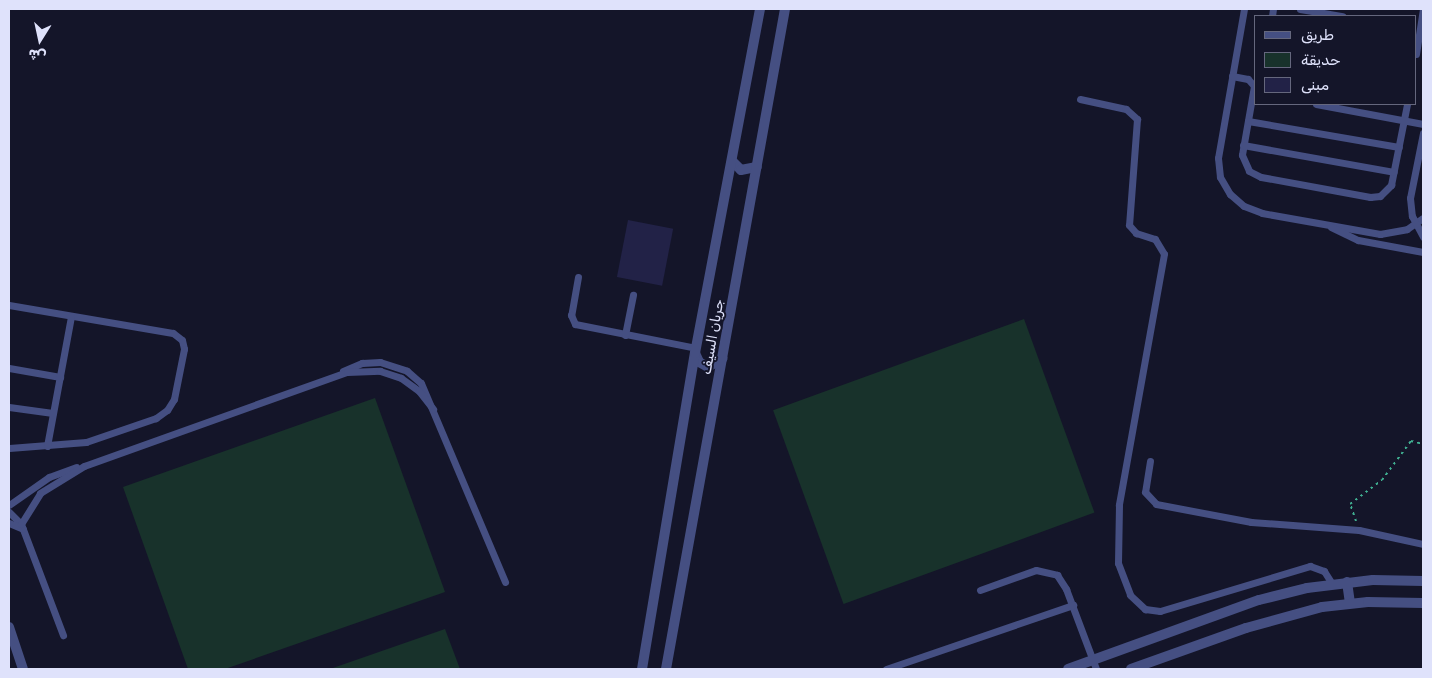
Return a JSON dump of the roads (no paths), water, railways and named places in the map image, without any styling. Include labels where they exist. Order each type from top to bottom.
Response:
[{"type":"street","name":"جريان السيف","points":[[642,669],[695,351],[733,162],[760,9]]},
{"type":"street","name":"جريان السيف","points":[[666,669],[785,9]]},
{"type":"street","points":[[733,162],[741,170],[757,167]]},
{"type":"street","points":[[695,351],[699,362],[708,367],[723,358]]},
{"type":"street","points":[[1347,582],[1350,603]]},
{"type":"street","points":[[1068,669],[1094,665],[1259,600],[1347,582],[1423,582]]},
{"type":"street","points":[[1131,669],[1287,615],[1350,603],[1423,603]]},
{"type":"street","points":[[9,627],[24,669]]},
{"type":"lane","points":[[1244,9],[1218,158],[1224,186],[1236,200],[1253,210],[1326,225],[1389,234],[1415,225],[1423,218]]},
{"type":"lane","points":[[1300,9],[1336,15]]},
{"type":"lane","points":[[1418,30],[1423,9]]},
{"type":"lane","points":[[1232,76],[1251,80],[1254,92],[1243,144],[1243,164],[1252,174],[1346,193],[1380,196],[1391,185],[1408,105]]},
{"type":"lane","points":[[1080,100],[1126,109],[1137,119],[1128,225],[1136,233],[1156,239],[1164,254],[1119,505],[1118,563],[1130,595],[1145,609],[1160,611],[1310,566],[1324,571],[1332,584]]},
{"type":"lane","points":[[1322,105],[1423,124]]},
{"type":"lane","points":[[1248,120],[1399,147]]},
{"type":"lane","points":[[1423,133],[1410,198],[1415,225],[1423,237]]},
{"type":"lane","points":[[1243,144],[1394,172]]},
{"type":"lane","points":[[1326,225],[1358,240],[1423,252]]},
{"type":"lane","points":[[578,277],[573,321],[578,326],[695,351]]},
{"type":"lane","points":[[625,335],[632,295]]},
{"type":"lane","points":[[9,305],[173,333],[182,340],[184,349],[174,399],[161,415],[86,442],[9,448]]},
{"type":"lane","points":[[47,446],[71,316]]},
{"type":"lane","points":[[9,368],[60,377]]},
{"type":"lane","points":[[9,505],[49,477],[337,376],[358,370],[391,374],[411,384],[433,409],[505,582]]},
{"type":"lane","points":[[9,407],[53,413]]},
{"type":"lane","points":[[1150,460],[1145,492],[1156,504],[1269,525],[1359,530],[1423,544]]},
{"type":"lane","points":[[22,526],[40,493],[84,466]]},
{"type":"lane","points":[[9,512],[22,526],[63,635]]},
{"type":"lane","points":[[9,522],[22,526]]},
{"type":"lane","points":[[980,590],[1036,570],[1047,570],[1061,579],[1073,605],[1094,665]]},
{"type":"lane","points":[[886,669],[1073,605]]}]
